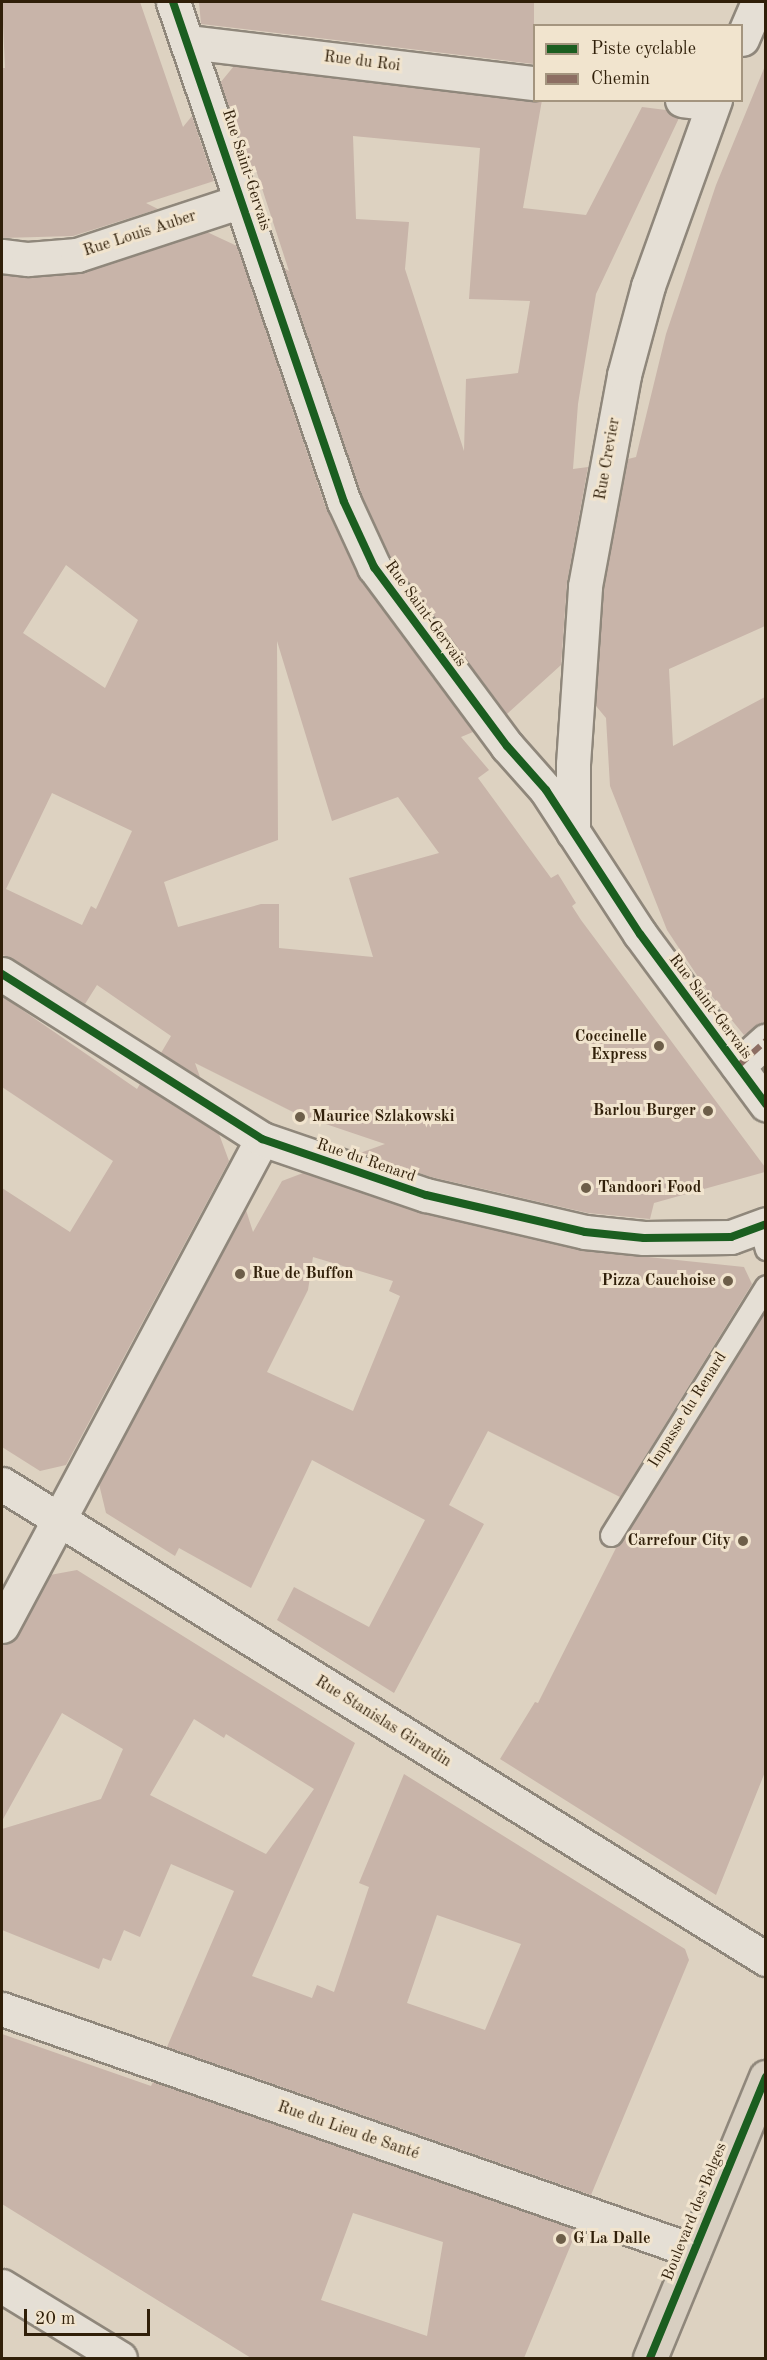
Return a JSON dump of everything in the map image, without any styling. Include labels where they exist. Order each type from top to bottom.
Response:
[{"type":"main road","name":"Boulevard des Belges","points":[[650,2358],[765,2077]]},
{"type":"street","name":"Rue Saint-Gervais","points":[[173,2],[189,42],[344,502],[374,567],[479,710],[546,790],[639,934],[765,1104]]},
{"type":"street","points":[[743,35],[758,2]]},
{"type":"street","name":"Rue du Roi","points":[[189,42],[533,83]]},
{"type":"street","name":"Rue Crevier","points":[[573,832],[573,772],[585,586],[624,375],[703,102]]},
{"type":"street","name":"Rue Louis Auber","points":[[2,256],[27,259],[77,255],[241,201]]},
{"type":"street","name":"Rue du Renard","points":[[2,974],[262,1139],[426,1195],[585,1232],[690,1239],[764,1233]]},
{"type":"street","points":[[738,1066],[765,1041]]},
{"type":"street","points":[[2,1626],[262,1139]]},
{"type":"street","name":"Rue Stanislas Girardin","points":[[2,1484],[765,1959]]},
{"type":"street","name":"Rue du Lieu de Santé","points":[[2,2009],[694,2251]]},
{"type":"street","points":[[2,2286],[120,2358]]},
{"type":"lane","name":"Impasse du Renard","points":[[611,1535],[765,1286]]},
{"type":"building","points":[[2,2],[140,2],[183,127],[192,116],[214,181],[146,203],[158,209],[73,236],[2,238],[2,68],[5,68]]},
{"type":"building","points":[[199,2],[534,2],[533,64],[201,24]]},
{"type":"building","points":[[234,66],[533,99],[533,102],[542,102],[523,208],[586,215],[642,107],[666,110],[679,118],[596,294],[578,404],[573,469],[588,467],[567,583],[561,665],[507,714],[390,557],[361,495],[284,268],[289,271],[255,167],[250,169],[220,83]],"holes":[[[353,136],[480,148],[469,299],[530,301],[518,373],[466,379],[464,451],[405,269],[409,222],[356,219]]]},
{"type":"building","points":[[765,66],[765,626],[669,669],[673,746],[765,697],[765,1023],[744,1035],[706,989],[667,930],[610,786],[606,718],[596,706],[604,588],[628,459],[636,457],[666,334],[716,185]]},
{"type":"building","points":[[207,232],[237,246],[326,508],[359,578],[473,732],[461,737],[489,770],[478,778],[551,878],[558,874],[576,903],[572,906],[581,920],[765,1167],[765,1172],[654,1203],[650,1219],[588,1213],[431,1177],[360,1153],[385,1144],[299,1115],[195,1063],[200,1077],[161,1053],[171,1036],[97,985],[85,1004],[12,958],[2,955],[2,275],[30,278],[83,273]],"holes":[[[66,565],[138,620],[105,688],[23,633]],[[277,641],[332,821],[398,797],[439,853],[349,878],[373,957],[279,948],[279,904],[261,904],[178,927],[164,882],[278,840]],[[52,793],[132,831],[96,909],[91,906],[82,925],[6,889]]]},
{"type":"building","points":[[2,996],[137,1089],[140,1084],[219,1134],[229,1161],[66,1465],[40,1471],[2,1447],[2,1188],[70,1232],[113,1161],[2,1087]]},
{"type":"building","points":[[303,1173],[422,1213],[581,1250],[744,1267],[752,1284],[620,1497],[488,1431],[449,1505],[484,1524],[394,1693],[277,1620],[294,1587],[369,1627],[425,1520],[312,1460],[251,1588],[179,1548],[175,1556],[106,1513],[99,1484],[246,1210],[253,1232],[282,1181]],"holes":[[[313,1257],[393,1281],[389,1291],[400,1296],[353,1411],[267,1372],[308,1290]]]},
{"type":"building","points":[[765,1311],[765,1772],[716,1895],[500,1759],[535,1702],[538,1703],[617,1546]]},
{"type":"building","points":[[77,1570],[355,1743],[252,1976],[312,1998],[317,1985],[334,1992],[369,1887],[359,1883],[404,1774],[685,1949],[689,1960],[591,2195],[167,2047],[234,1891],[171,1864],[140,1937],[124,1930],[111,1961],[103,1958],[99,1969],[2,1930],[2,1829],[101,1799],[123,1749],[62,1713],[2,1821],[2,1645],[19,1635],[50,1575]],"holes":[[[194,1719],[224,1738],[226,1734],[314,1789],[266,1854],[150,1795]],[[437,1915],[521,1944],[485,2030],[407,2003]]]},
{"type":"building","points":[[2,2034],[151,2086],[153,2082],[577,2230],[524,2358],[251,2358],[2,2204]],"holes":[[[353,2213],[443,2242],[427,2336],[321,2300]]]},
{"type":"marked path","points":[[738,1066],[766,1041]]},
{"type":"cycle path","points":[[173,2],[344,502],[374,567],[507,746],[546,790],[640,934],[766,1104]]},
{"type":"cycle path","points":[[2,974],[262,1139],[426,1195],[585,1232],[644,1238],[731,1237],[766,1224]]},
{"type":"cycle path","points":[[650,2358],[766,2077]]},
{"type":"place","name":"Coccinelle Express","points":[[659,1046]]},
{"type":"place","name":"Barlou Burger","points":[[708,1111]]},
{"type":"place","name":"Maurice Szlakowski","points":[[300,1117]]},
{"type":"place","name":"Tandoori Food","points":[[586,1188]]},
{"type":"place","name":"Rue de Buffon","points":[[240,1274]]},
{"type":"place","name":"Pizza Cauchoise","points":[[728,1281]]},
{"type":"place","name":"Carrefour City","points":[[743,1541]]},
{"type":"place","name":"G La Dalle","points":[[561,2239]]}]
